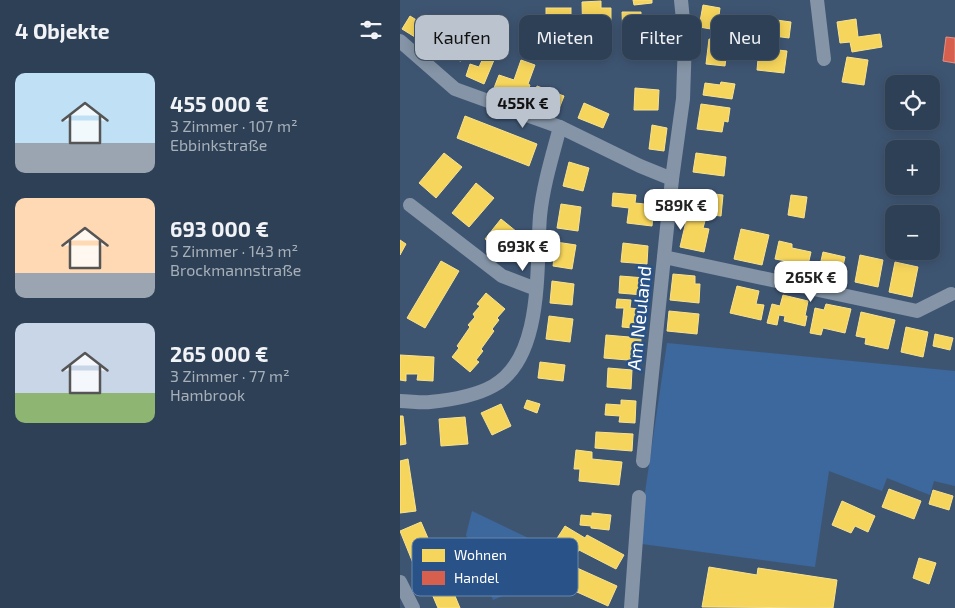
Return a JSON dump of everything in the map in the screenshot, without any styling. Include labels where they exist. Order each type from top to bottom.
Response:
[{"type":"street","name":"Am Neuland","points":[[643,461],[672,179],[683,98],[684,40],[682,0]]},
{"type":"street","points":[[817,0],[824,59]]},
{"type":"street","points":[[400,42],[455,89],[560,127],[640,166],[672,179]]},
{"type":"street","points":[[400,401],[428,402],[452,398],[493,386],[505,376],[522,355],[528,338],[536,288],[542,197],[560,127]]},
{"type":"street","points":[[410,205],[502,276],[536,288]]},
{"type":"street","points":[[664,258],[917,311],[951,294]]},
{"type":"street","points":[[631,608],[639,497]]},
{"type":"street","points":[[400,582],[413,608]]},
{"type":"shaded area","points":[[667,343],[955,371],[955,486],[934,481],[930,495],[887,478],[882,491],[829,471],[815,567],[642,544],[644,499]]},
{"type":"shaded area","points":[[472,511],[528,538],[467,538],[466,535]]},
{"type":"shaded area","points":[[491,596],[502,596],[493,600]]},
{"type":"building: Wohnen","points":[[633,0],[652,0],[652,3],[634,5]]},
{"type":"building: Wohnen","points":[[601,1],[601,8],[611,8],[611,15],[582,15],[582,2]]},
{"type":"building: Wohnen","points":[[703,5],[720,8],[719,15],[711,15],[711,29],[701,27]]},
{"type":"building: Wohnen","points":[[546,8],[571,8],[571,15],[546,15]]},
{"type":"building: Wohnen","points":[[622,12],[641,12],[641,15],[622,15]]},
{"type":"building: Wohnen","points":[[410,16],[415,19],[415,37],[402,29]]},
{"type":"building: Wohnen","points":[[856,19],[858,37],[880,34],[882,47],[852,52],[850,42],[840,43],[837,22]]},
{"type":"building: Wohnen","points":[[779,20],[791,22],[789,38],[779,37]]},
{"type":"building: Wohnen","points":[[709,39],[711,39],[711,60],[726,60],[725,66],[706,64]]},
{"type":"building: Wohnen","points":[[779,50],[787,51],[784,73],[757,70],[758,60],[779,60]]},
{"type":"building: Wohnen","points":[[847,57],[868,60],[864,85],[842,82]]},
{"type":"building: Wohnen","points":[[482,60],[494,60],[484,84],[466,76],[470,64],[479,67]]},
{"type":"building: Wohnen","points":[[521,60],[535,65],[525,99],[494,88],[499,75],[514,80]]},
{"type":"building: Wohnen","points":[[721,82],[735,84],[732,99],[703,95],[705,83],[720,85]]},
{"type":"building: Wohnen","points":[[537,86],[564,96],[557,114],[531,104]]},
{"type":"building: Wohnen","points":[[635,88],[659,90],[658,110],[634,110]]},
{"type":"building: Wohnen","points":[[584,103],[609,114],[603,128],[578,118]]},
{"type":"building: Wohnen","points":[[701,104],[730,108],[728,122],[724,121],[722,132],[697,129]]},
{"type":"building: Wohnen","points":[[465,116],[537,144],[529,166],[457,138]]},
{"type":"building: Wohnen","points":[[652,125],[667,128],[664,151],[649,149]]},
{"type":"building: Wohnen","points":[[444,153],[462,167],[436,198],[419,183]]},
{"type":"building: Wohnen","points":[[696,153],[726,157],[724,176],[693,172]]},
{"type":"building: Wohnen","points":[[569,162],[589,168],[583,191],[563,186]]},
{"type":"building: Wohnen","points":[[476,183],[494,198],[469,227],[452,213]]},
{"type":"building: Wohnen","points":[[688,191],[723,195],[721,216],[686,212]]},
{"type":"building: Wohnen","points":[[613,193],[636,195],[635,203],[654,205],[652,226],[627,223],[629,208],[612,206]]},
{"type":"building: Wohnen","points":[[791,195],[807,197],[804,218],[788,215]]},
{"type":"building: Wohnen","points":[[561,204],[581,207],[578,231],[557,228]]},
{"type":"building: Wohnen","points":[[687,217],[705,221],[703,228],[709,229],[704,252],[680,247]]},
{"type":"building: Wohnen","points":[[501,219],[517,232],[501,252],[485,239]]},
{"type":"building: Wohnen","points":[[741,229],[769,235],[762,265],[734,259]]},
{"type":"building: Wohnen","points":[[400,240],[406,244],[400,255]]},
{"type":"building: Wohnen","points":[[779,241],[792,244],[792,248],[811,252],[806,274],[785,269],[786,261],[775,259]]},
{"type":"building: Wohnen","points":[[556,242],[576,245],[572,269],[553,266]]},
{"type":"building: Wohnen","points":[[623,243],[648,246],[647,264],[621,262]]},
{"type":"building: Wohnen","points":[[823,252],[845,257],[841,275],[834,274],[834,277],[824,274],[825,271],[819,270]]},
{"type":"building: Wohnen","points":[[860,255],[883,260],[878,287],[855,282]]},
{"type":"building: Wohnen","points":[[441,261],[459,271],[425,328],[407,318]]},
{"type":"building: Wohnen","points":[[895,262],[918,267],[912,297],[889,292]]},
{"type":"building: Wohnen","points":[[673,274],[695,276],[695,284],[700,284],[699,303],[670,300]]},
{"type":"building: Wohnen","points":[[620,276],[645,278],[643,295],[619,293]]},
{"type":"building: Wohnen","points":[[552,281],[574,284],[572,305],[550,303]]},
{"type":"building: Wohnen","points":[[737,286],[759,291],[756,304],[764,305],[761,320],[730,313]]},
{"type":"building: Wohnen","points":[[486,293],[505,309],[497,318],[499,320],[492,329],[494,331],[481,349],[483,351],[476,360],[479,362],[470,372],[452,357],[470,327],[468,325],[475,317],[473,314],[480,306],[477,304]]},
{"type":"building: Wohnen","points":[[783,295],[808,301],[805,326],[784,321],[785,316],[779,315],[777,325],[767,323],[772,304],[780,306]]},
{"type":"building: Wohnen","points":[[617,299],[631,300],[630,308],[646,310],[644,329],[622,327],[624,308],[616,308]]},
{"type":"building: Wohnen","points":[[826,304],[851,309],[845,333],[823,328],[821,335],[810,333],[815,308],[824,310]]},
{"type":"building: Wohnen","points":[[669,311],[699,314],[697,334],[667,331]]},
{"type":"building: Wohnen","points":[[861,312],[895,320],[888,349],[865,344],[866,338],[856,336]]},
{"type":"building: Wohnen","points":[[549,316],[573,319],[570,342],[546,339]]},
{"type":"building: Wohnen","points":[[906,327],[928,332],[923,357],[901,352]]},
{"type":"building: Wohnen","points":[[935,334],[953,338],[950,350],[933,346]]},
{"type":"building: Wohnen","points":[[606,335],[641,338],[640,361],[604,358]]},
{"type":"building: Wohnen","points":[[400,355],[434,357],[433,381],[417,380],[418,374],[406,374],[406,381],[400,380]]},
{"type":"building: Wohnen","points":[[540,362],[565,365],[563,381],[538,378]]},
{"type":"building: Wohnen","points":[[608,368],[632,370],[631,389],[607,387]]},
{"type":"building: Wohnen","points":[[527,400],[540,404],[537,413],[524,408]]},
{"type":"building: Wohnen","points":[[621,400],[636,401],[635,423],[619,422],[620,416],[605,415],[606,404],[621,405]]},
{"type":"building: Wohnen","points":[[501,404],[511,426],[492,435],[481,413]]},
{"type":"building: Wohnen","points":[[400,416],[403,416],[406,444],[400,445]]},
{"type":"building: Wohnen","points":[[465,417],[468,444],[441,446],[439,419]]},
{"type":"building: Wohnen","points":[[596,432],[633,434],[632,451],[595,448]]},
{"type":"building: Wohnen","points":[[576,450],[592,452],[592,459],[622,462],[619,485],[579,481],[580,469],[574,469]]},
{"type":"building: Wohnen","points":[[408,459],[416,511],[400,513],[400,461]]},
{"type":"building: Wohnen","points":[[889,489],[921,501],[914,519],[882,507]]},
{"type":"building: Wohnen","points":[[933,490],[953,496],[949,510],[929,504]]},
{"type":"building: Wohnen","points":[[842,501],[875,516],[868,532],[855,526],[851,533],[832,525]]},
{"type":"building: Wohnen","points":[[592,513],[611,515],[609,530],[580,525],[581,515],[592,516]]},
{"type":"building: Wohnen","points":[[421,522],[428,538],[412,538],[412,561],[400,531]]},
{"type":"building: Wohnen","points":[[565,526],[585,538],[587,535],[624,555],[616,569],[579,550],[578,552],[578,538],[557,538]]},
{"type":"building: Wohnen","points":[[919,558],[936,563],[929,584],[913,578]]},
{"type":"building: Wohnen","points":[[709,567],[757,575],[758,568],[837,580],[833,608],[702,607]]},
{"type":"building: Wohnen","points":[[578,568],[617,586],[608,606],[578,592]]},
{"type":"building: Wohnen","points":[[433,596],[455,596],[460,608],[438,608]]},
{"type":"building: Handel","points":[[946,37],[955,38],[955,63],[943,61]]}]
